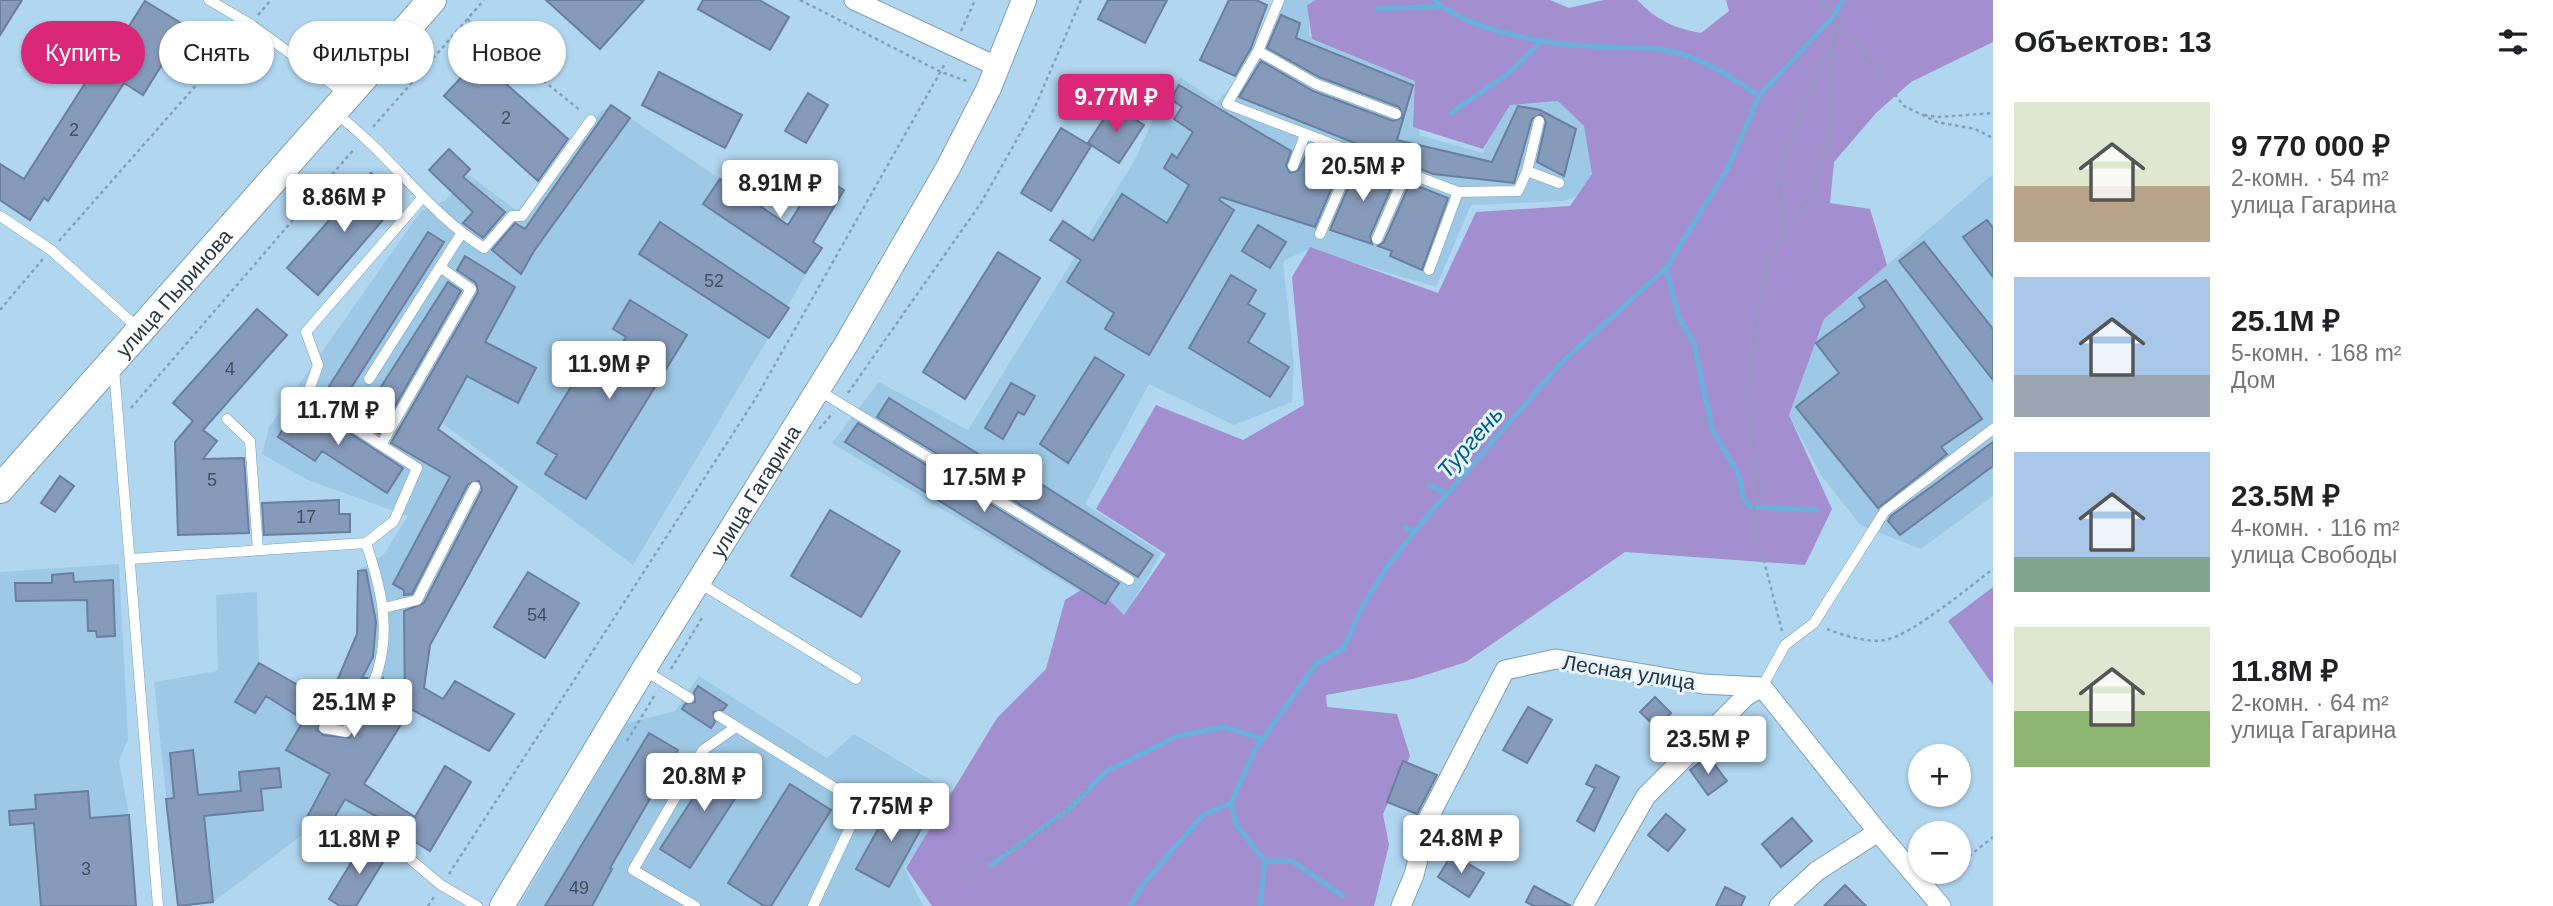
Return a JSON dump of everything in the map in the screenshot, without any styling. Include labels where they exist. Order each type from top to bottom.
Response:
[{"type":"main road","name":"улица Пыринова","points":[[0,489],[432,0]]},
{"type":"street","points":[[854,0],[998,68]]},
{"type":"street","name":"улица Гагарина","points":[[502,906],[653,676],[707,588],[818,390],[948,168],[998,68],[1024,0]]},
{"type":"street","name":"Лесная улица","points":[[1401,906],[1415,875],[1428,819],[1505,670],[1556,659],[1703,684],[1762,687]]},
{"type":"street","points":[[1583,906],[1646,796],[1746,696],[1762,687],[1941,906]]},
{"type":"street","points":[[1779,906],[1817,871],[1878,832]]},
{"type":"lane","points":[[209,0],[245,21]]},
{"type":"lane","points":[[1279,0],[1258,51],[1227,104],[1458,192],[1518,191],[1527,171],[1539,121]]},
{"type":"lane","points":[[274,45],[341,104],[366,136],[461,234],[484,248],[512,216],[522,216],[591,120]]},
{"type":"lane","points":[[1258,51],[1317,84],[1396,114]]},
{"type":"lane","points":[[1293,166],[1305,135]]},
{"type":"lane","points":[[1320,234],[1356,152]]},
{"type":"lane","points":[[1527,171],[1559,183]]},
{"type":"lane","points":[[1377,239],[1406,173]]},
{"type":"lane","points":[[1429,270],[1458,192]]},
{"type":"lane","points":[[130,559],[366,543],[394,521],[416,468],[334,414],[309,390],[318,365],[306,332],[423,197]]},
{"type":"lane","points":[[0,216],[51,250],[141,330]]},
{"type":"lane","points":[[369,379],[461,234]]},
{"type":"lane","points":[[381,445],[471,289],[440,267]]},
{"type":"lane","points":[[113,361],[158,906]]},
{"type":"lane","points":[[818,390],[1129,580]]},
{"type":"lane","points":[[227,419],[250,441],[258,550]]},
{"type":"lane","points":[[1762,687],[1785,645],[1814,623],[1885,511],[1993,429]]},
{"type":"lane","points":[[384,608],[418,600],[475,488]]},
{"type":"lane","points":[[324,728],[346,732],[378,670],[384,608],[381,587],[366,543]]},
{"type":"lane","points":[[707,588],[856,680]]},
{"type":"lane","points":[[653,676],[690,698]]},
{"type":"lane","points":[[719,716],[861,804],[813,906]]},
{"type":"lane","points":[[695,906],[633,870],[703,750],[736,727]]},
{"type":"lane","points":[[384,837],[441,886],[477,906]]},
{"type":"path","points":[[253,21],[271,0]]},
{"type":"path","points":[[120,421],[484,0]]},
{"type":"path","points":[[800,0],[941,72],[978,85]]},
{"type":"path","points":[[428,906],[756,398],[941,72],[975,0]]},
{"type":"path","points":[[814,436],[841,404],[981,202],[1034,109],[1081,0]]},
{"type":"path","points":[[1823,1],[1904,106],[1937,122],[1975,129],[1993,138]]},
{"type":"path","points":[[467,19],[591,120]]},
{"type":"path","points":[[1785,645],[1752,514],[1757,501],[1759,482],[1746,400],[1762,280],[1783,231],[1810,197],[1832,122],[1831,81],[1838,21]]},
{"type":"path","points":[[1783,231],[1778,170],[1817,72],[1835,39]]},
{"type":"path","points":[[0,310],[197,84]]},
{"type":"path","points":[[1921,114],[1938,117],[1993,113]]},
{"type":"path","points":[[1814,623],[1847,637],[1885,640],[1927,618],[1993,569]]},
{"type":"path","points":[[627,741],[653,676],[707,588]]},
{"type":"path","points":[[971,883],[970,874],[975,864],[1002,854],[1038,833],[1080,797],[1089,787],[1088,783]]},
{"type":"path","points":[[1971,854],[1993,836]]},
{"type":"shaded area","points":[[1274,0],[1320,0],[1309,7],[1309,36],[1423,81],[1419,135],[1483,153],[1507,100],[1558,97],[1583,125],[1612,181],[1564,201],[1471,205],[1436,287],[1309,249],[1283,261],[1294,364],[1292,402],[1234,425],[1149,384],[1085,504],[1161,553],[1124,618],[832,443],[879,382],[968,430],[1136,158],[1153,119],[1180,77],[1217,102],[1236,81]]},
{"type":"shaded area","points":[[1316,0],[1550,0],[1569,8],[1604,0],[1637,0],[1666,22],[1701,33],[1729,11],[1726,0],[1993,0],[1993,42],[1911,82],[1876,113],[1834,162],[1830,203],[1870,209],[1887,265],[1824,319],[1789,415],[1832,509],[1805,565],[1625,552],[1466,662],[1413,679],[1326,695],[1327,707],[1397,714],[1410,756],[1383,814],[1389,845],[1374,906],[932,906],[906,868],[997,718],[1046,669],[1065,600],[1092,583],[1124,615],[1166,554],[1096,509],[1156,405],[1243,440],[1304,405],[1292,277],[1310,247],[1438,293],[1476,212],[1570,206],[1592,174],[1584,126],[1558,101],[1510,105],[1483,149],[1413,127],[1415,81],[1312,39],[1307,5]]},
{"type":"shaded area","points":[[611,105],[822,248],[633,565],[442,423],[438,429],[517,487],[430,645],[424,687],[443,699],[455,681],[514,714],[489,751],[410,709],[364,784],[406,811],[388,849],[359,827],[302,835],[213,902],[178,906],[154,682],[218,671],[216,595],[257,592],[259,663],[328,702],[357,634],[358,571],[384,554],[408,516],[308,480],[262,454],[269,427],[421,211],[446,200],[468,174],[517,211],[581,127]]},
{"type":"shaded area","points":[[1993,174],[1993,496],[1921,549],[1860,525],[1821,475],[1789,415],[1824,319]]},
{"type":"shaded area","points":[[119,564],[128,739],[119,761],[129,815],[136,906],[0,906],[0,572]]},
{"type":"shaded area","points":[[1993,587],[1993,685],[1948,621]]},
{"type":"shaded area","points":[[699,676],[827,758],[854,734],[959,797],[904,867],[923,906],[519,906],[627,723],[675,711]]},
{"type":"building","points":[[0,0],[22,0],[0,35]]},
{"type":"building","points":[[546,0],[644,0],[600,49]]},
{"type":"building","points":[[703,0],[759,0],[789,17],[770,50],[698,9]]},
{"type":"building","points":[[1108,0],[1167,0],[1145,43],[1098,19]]},
{"type":"building","points":[[1229,0],[1256,0],[1267,5],[1251,48],[1235,76],[1200,60]]},
{"type":"building","points":[[145,1],[178,21],[159,21],[159,69],[143,95],[126,84],[145,84],[145,21],[132,21]]},
{"type":"building","points":[[1281,15],[1300,23],[1296,38],[1413,85],[1397,140],[1492,162],[1518,106],[1540,110],[1576,129],[1564,176],[1537,162],[1546,122],[1541,114],[1532,119],[1514,183],[1433,174],[1239,97],[1261,61],[1313,91],[1393,121],[1403,117],[1399,107],[1319,77],[1267,48]]},
{"type":"building","points":[[659,72],[742,115],[725,148],[642,105]]},
{"type":"building","points":[[1092,76],[1104,85],[1095,98],[1082,90]]},
{"type":"building","points":[[85,84],[123,84],[48,201],[44,198],[30,220],[0,200],[0,164],[24,179]]},
{"type":"building","points":[[455,84],[506,84],[568,139],[538,181],[444,96]]},
{"type":"building","points":[[1179,85],[1291,151],[1286,166],[1290,173],[1298,171],[1312,144],[1345,157],[1315,227],[1221,197],[1219,200],[1234,210],[1149,355],[1105,329],[1114,313],[1067,282],[1081,260],[1050,240],[1063,221],[1093,241],[1122,194],[1167,223],[1189,185],[1164,168],[1172,154],[1177,158],[1193,132],[1174,119],[1182,107],[1171,99]]},
{"type":"building","points":[[808,93],[828,105],[806,143],[785,131]]},
{"type":"building","points":[[611,105],[630,118],[534,251],[521,274],[492,250],[515,223],[525,229]]},
{"type":"building","points":[[1113,105],[1144,125],[1119,163],[1088,143]]},
{"type":"building","points":[[1061,128],[1091,146],[1051,211],[1021,193]]},
{"type":"building","points":[[449,149],[470,169],[463,177],[505,212],[483,238],[463,223],[473,212],[429,170]]},
{"type":"building","points":[[1359,162],[1396,177],[1370,236],[1372,244],[1330,230]]},
{"type":"building","points":[[371,173],[401,199],[318,295],[287,268]]},
{"type":"building","points":[[819,175],[844,190],[813,242],[822,248],[805,273],[703,204],[720,179],[788,225]]},
{"type":"building","points":[[1410,183],[1448,198],[1422,270],[1390,256],[1392,251],[1378,246],[1384,242]]},
{"type":"building","points":[[1987,220],[1993,228],[1993,277],[1963,237]]},
{"type":"building","points":[[660,222],[789,308],[769,338],[639,254]]},
{"type":"building","points":[[1258,225],[1286,242],[1270,268],[1242,251]]},
{"type":"building","points":[[428,232],[444,242],[351,388],[372,401],[448,282],[461,291],[379,434],[339,408],[324,394]]},
{"type":"building","points":[[1924,242],[1993,329],[1993,380],[1899,261]]},
{"type":"building","points":[[998,252],[1040,278],[965,399],[923,372]]},
{"type":"building","points":[[465,256],[515,287],[485,342],[536,368],[518,403],[467,376],[438,429],[517,487],[430,645],[424,688],[443,699],[455,681],[514,714],[489,751],[405,706],[404,611],[424,603],[482,490],[479,481],[468,484],[412,594],[404,595],[404,590],[393,584],[450,477],[391,443],[478,292],[476,283],[457,270]]},
{"type":"building","points":[[1231,275],[1256,290],[1248,304],[1265,314],[1248,342],[1289,367],[1270,397],[1189,348]]},
{"type":"building","points":[[1886,280],[1982,419],[1941,447],[1947,454],[1878,508],[1796,407],[1839,373],[1816,343],[1865,307],[1859,298]]},
{"type":"building","points":[[630,300],[687,335],[586,499],[545,474],[557,455],[537,443],[578,375],[597,386],[626,337],[613,329]]},
{"type":"building","points":[[257,309],[287,335],[203,430],[217,441],[203,459],[244,458],[249,533],[178,535],[175,442],[193,421],[173,403]]},
{"type":"building","points":[[1095,357],[1124,375],[1068,463],[1040,444]]},
{"type":"building","points":[[1011,383],[1035,396],[1024,415],[1018,412],[1003,439],[985,428]]},
{"type":"building","points":[[889,398],[1004,470],[1008,463],[1153,555],[1138,577],[877,417]]},
{"type":"building","points":[[300,403],[313,412],[316,407],[330,420],[403,468],[387,493],[322,451],[315,461],[278,437]]},
{"type":"building","points":[[858,423],[1119,583],[1105,604],[845,442]]},
{"type":"building","points":[[1993,442],[1993,466],[1900,535],[1888,521],[1891,516]]},
{"type":"building","points":[[60,476],[74,486],[55,512],[41,503]]},
{"type":"building","points":[[339,500],[339,514],[350,514],[350,532],[264,535],[262,503]]},
{"type":"building","points":[[830,510],[900,551],[861,617],[791,576]]},
{"type":"building","points":[[366,570],[376,622],[373,657],[362,678],[367,678],[342,724],[322,721],[317,730],[323,735],[350,738],[383,679],[386,722],[403,721],[364,784],[415,817],[445,766],[471,782],[430,851],[404,835],[405,832],[345,799],[328,829],[307,817],[330,774],[286,750],[304,720],[266,696],[255,713],[235,702],[259,663],[328,702],[357,634],[358,571]]},
{"type":"building","points":[[528,572],[579,603],[545,658],[494,627]]},
{"type":"building","points":[[73,573],[74,582],[113,580],[115,636],[97,637],[96,631],[88,631],[87,600],[16,601],[15,583],[52,583],[52,575]]},
{"type":"building","points":[[698,686],[727,705],[723,710],[713,712],[715,722],[711,728],[682,709],[685,704],[695,702],[694,692]]},
{"type":"building","points":[[1655,697],[1671,713],[1657,728],[1640,712]]},
{"type":"building","points":[[1528,707],[1552,720],[1527,763],[1503,750]]},
{"type":"building","points":[[649,733],[678,750],[610,868],[612,869],[592,906],[545,906]]},
{"type":"building","points":[[193,750],[198,795],[241,791],[239,772],[279,768],[281,787],[261,789],[263,810],[204,816],[213,902],[178,906],[166,799],[174,798],[170,753]]},
{"type":"building","points":[[1708,756],[1727,781],[1708,795],[1690,770]]},
{"type":"building","points":[[719,758],[749,777],[690,868],[660,849]]},
{"type":"building","points":[[1403,761],[1437,775],[1417,814],[1387,802]]},
{"type":"building","points":[[1596,765],[1619,777],[1594,831],[1577,821],[1595,788],[1586,784]]},
{"type":"building","points":[[790,784],[831,810],[771,906],[764,906],[728,883]]},
{"type":"building","points":[[88,791],[90,818],[129,815],[136,906],[41,906],[34,823],[10,825],[9,811],[36,809],[35,795]]},
{"type":"building","points":[[894,800],[927,818],[889,887],[856,869]]},
{"type":"building","points":[[1666,814],[1685,830],[1668,851],[1648,835]]},
{"type":"building","points":[[1792,818],[1812,841],[1781,867],[1762,844]]},
{"type":"building","points":[[365,840],[388,854],[356,906],[340,906],[329,899]]},
{"type":"building","points":[[1452,854],[1484,873],[1469,897],[1438,877]]},
{"type":"building","points":[[1845,885],[1866,906],[1824,906]]},
{"type":"building","points":[[1534,886],[1571,906],[1534,906],[1526,902]]},
{"type":"building","points":[[1725,887],[1745,897],[1741,906],[1716,906]]},
{"type":"waterway","points":[[1435,0],[1466,20],[1507,34],[1570,45],[1667,50],[1689,56],[1730,77],[1759,96]]},
{"type":"waterway","name":"Тургень","points":[[1130,906],[1144,883],[1203,815],[1231,803],[1255,750],[1316,664],[1344,648],[1360,611],[1387,567],[1420,525],[1561,363],[1666,268],[1728,168],[1759,96],[1831,19],[1843,0]]},
{"type":"waterway","points":[[1377,9],[1442,6]]},
{"type":"waterway","points":[[1451,113],[1509,73],[1543,40]]},
{"type":"waterway","points":[[1666,268],[1679,318],[1694,343],[1712,429],[1738,473],[1744,500],[1751,507],[1817,510]]},
{"type":"waterway","points":[[1429,485],[1447,494]]},
{"type":"waterway","points":[[1405,527],[1415,532]]},
{"type":"waterway","points":[[991,865],[1068,810],[1107,771],[1177,736],[1225,727],[1262,739]]},
{"type":"waterway","points":[[1231,803],[1237,826],[1265,861],[1260,906]]},
{"type":"waterway","points":[[1265,861],[1292,861],[1343,896]]}]
